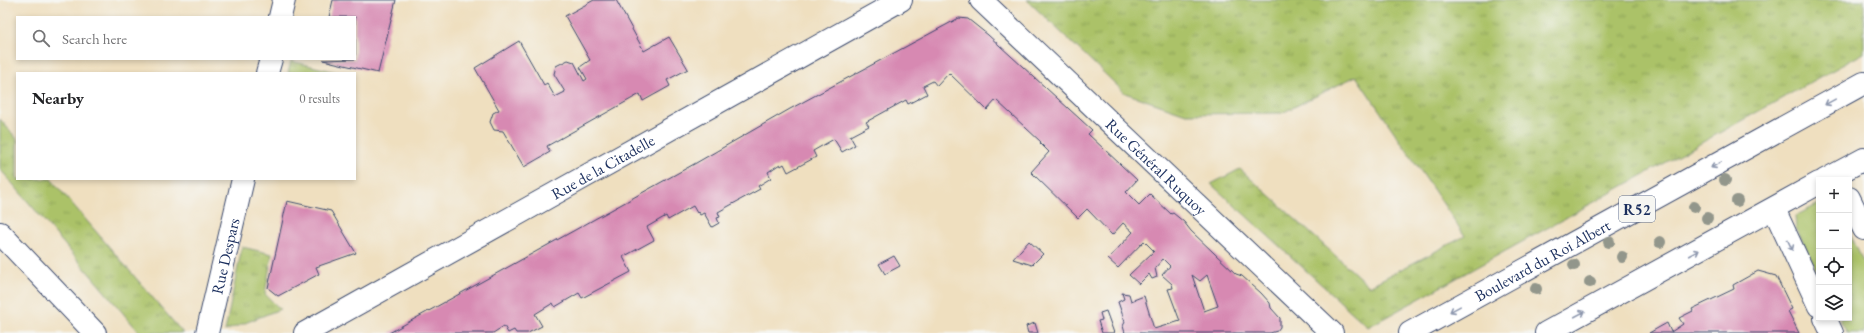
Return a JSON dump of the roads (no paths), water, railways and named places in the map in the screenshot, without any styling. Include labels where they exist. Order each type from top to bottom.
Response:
[{"type":"street","points":[[280,16],[284,0]]},
{"type":"street","name":"Rue de la Citadelle","points":[[305,333],[901,0]]},
{"type":"street","name":"Rue Général Ruquoy","points":[[981,0],[1332,333]]},
{"type":"street","points":[[267,72],[270,60]]},
{"type":"street","name":"Boulevard du Roi Albert","points":[[1410,333],[1864,83]]},
{"type":"street","points":[[1833,177],[1864,158]]},
{"type":"street","name":"Rue Despars","points":[[207,333],[243,180]]},
{"type":"street","points":[[1546,333],[1816,187]]},
{"type":"street","points":[[1852,204],[1864,229]]},
{"type":"street","points":[[1774,210],[1816,300]]},
{"type":"street","points":[[0,232],[96,333]]},
{"type":"street","points":[[1826,321],[1832,333]]}]
